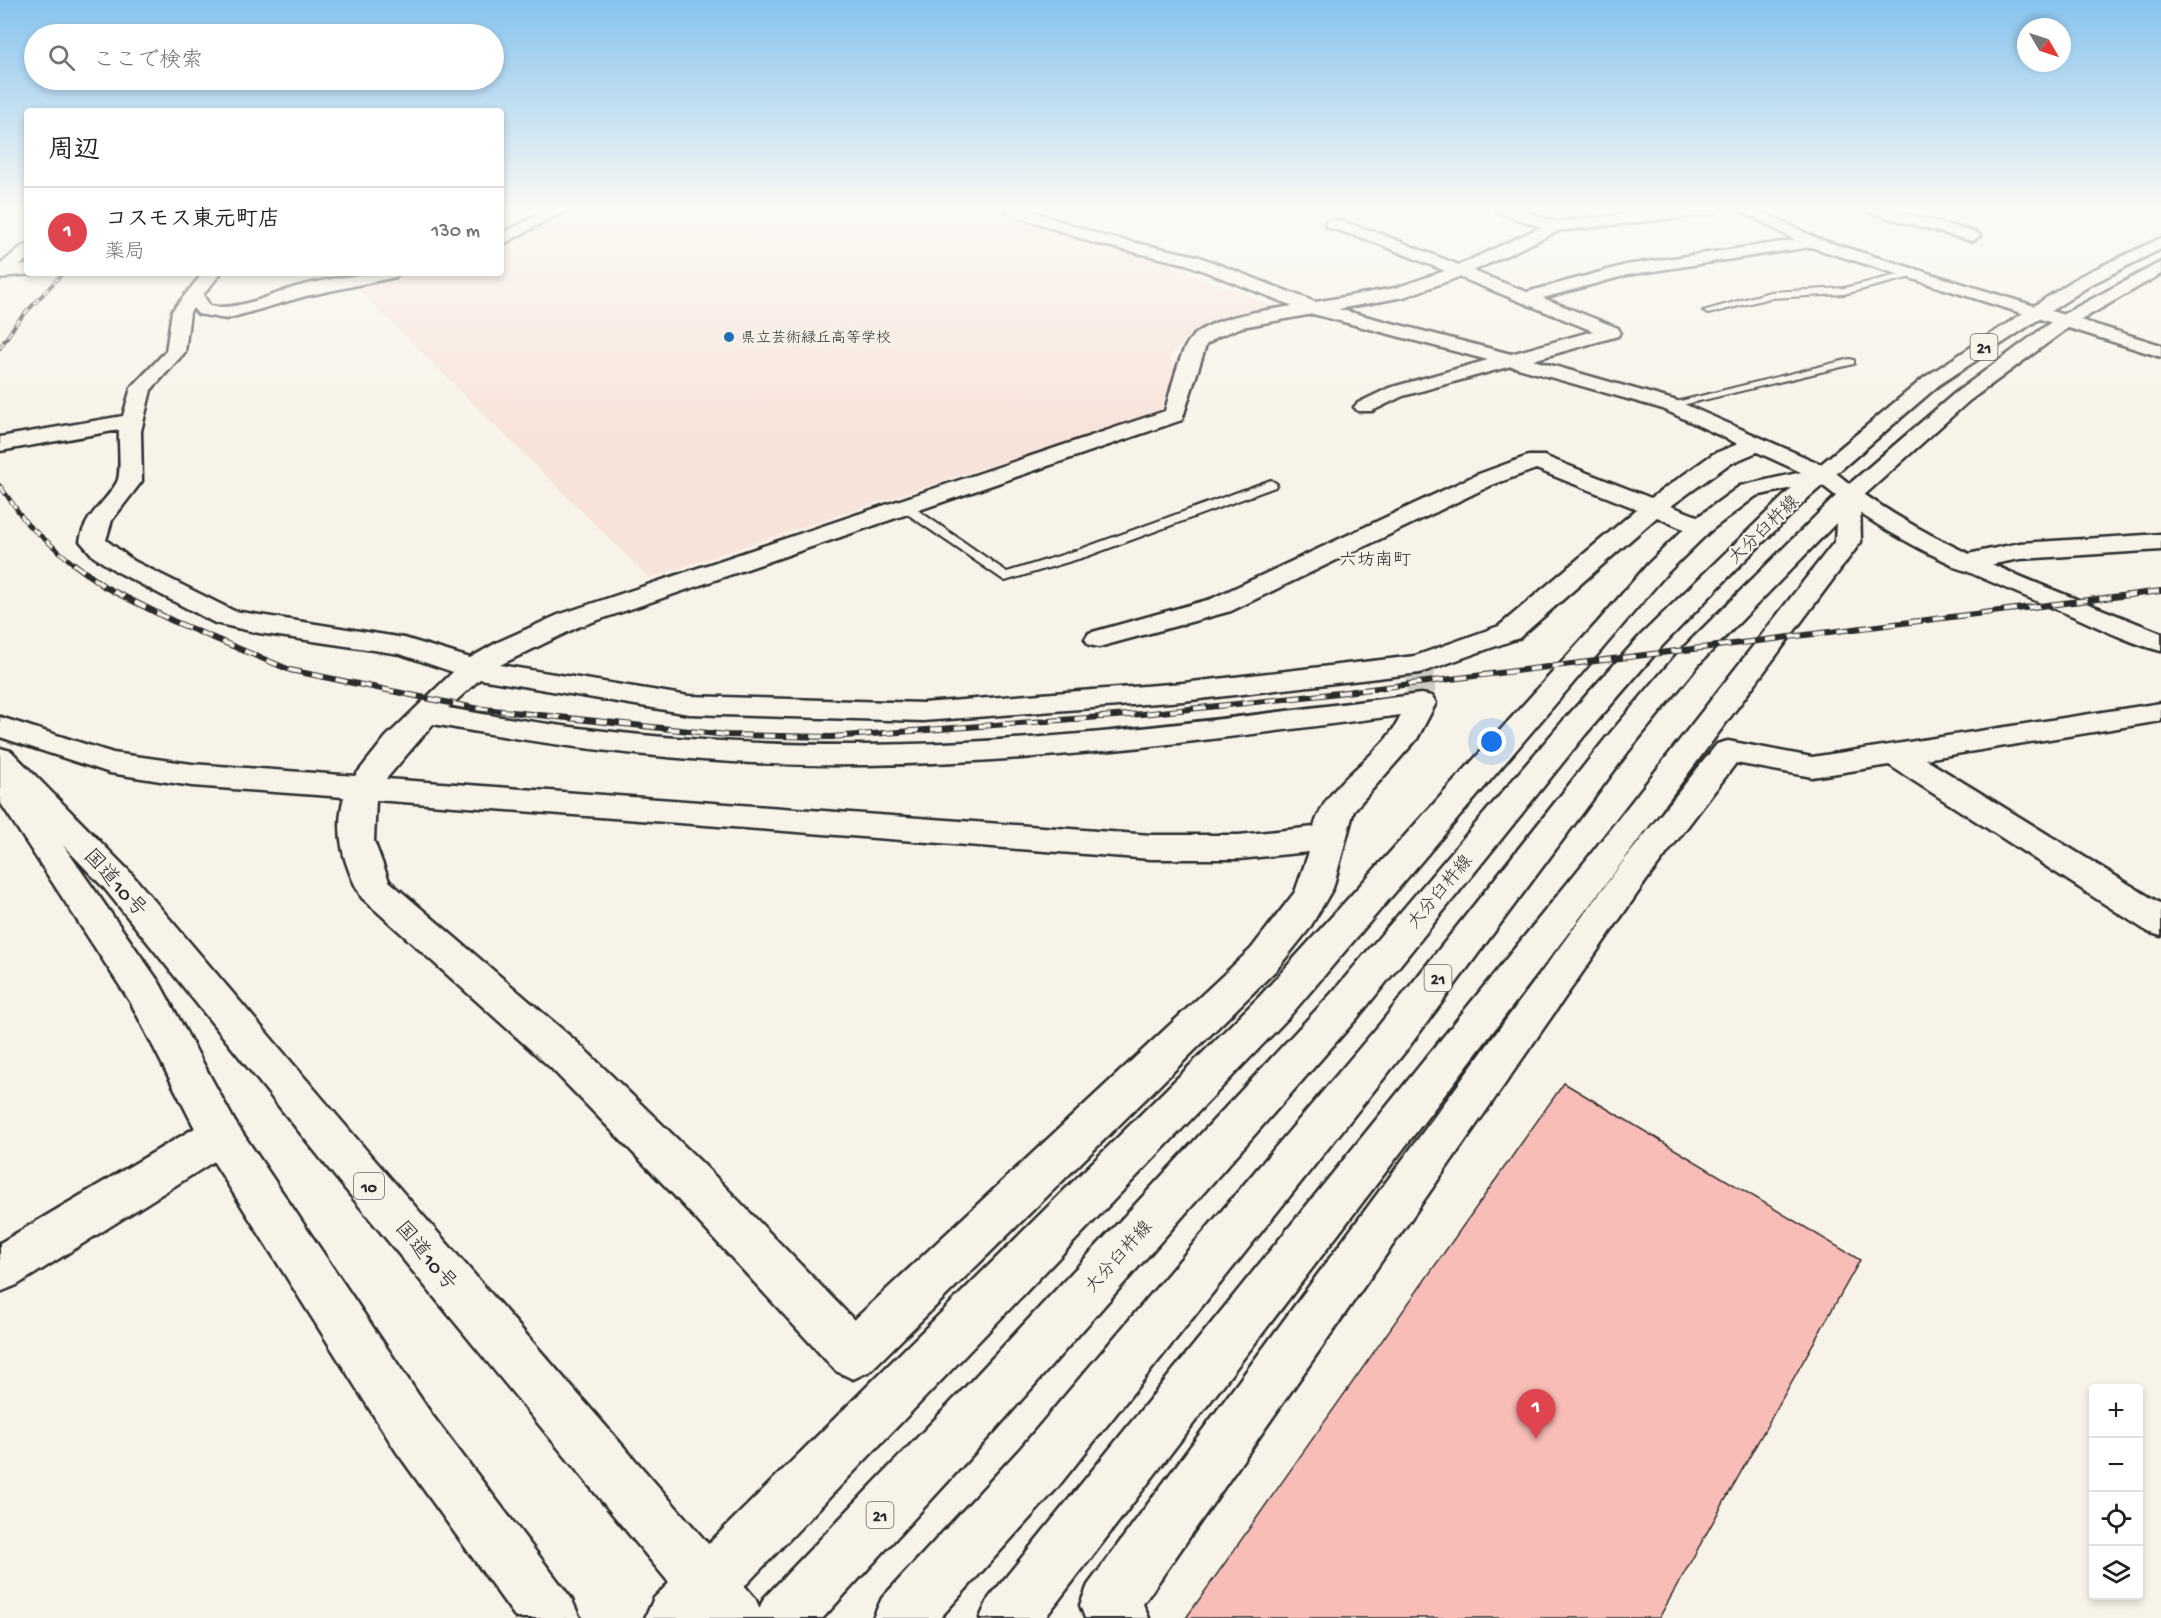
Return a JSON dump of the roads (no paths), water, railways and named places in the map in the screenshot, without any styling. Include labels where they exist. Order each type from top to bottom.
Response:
[{"type":"main road","points":[[202,285],[181,311],[175,352],[141,388],[130,431],[130,482],[95,527],[93,541],[103,552],[124,567],[225,617],[259,625],[404,646],[474,669],[689,705],[923,711],[1183,692],[1420,664],[1509,632],[1653,508],[1721,459],[1759,443]]},
{"type":"main road","points":[[193,294],[204,310],[226,314],[302,291],[334,285]]},
{"type":"main road","points":[[1254,285],[1316,309],[1511,360],[1670,405],[1759,443],[1835,485],[1906,535],[1963,562],[2161,643]]},
{"type":"main road","points":[[427,714],[572,739],[664,748],[865,755],[1047,746],[1421,703],[1409,732],[1356,785],[1339,807],[1327,838],[1321,875],[1304,910],[1264,959],[853,1354],[687,1178],[565,1056],[375,889],[361,860],[356,834],[364,787],[394,749],[427,714],[474,669],[528,639],[568,621],[1174,415],[1197,343],[1210,333],[1238,322],[1398,293],[1421,285]]},
{"type":"main road","points":[[1365,408],[1396,392],[1611,332],[1489,285]]},
{"type":"main road","points":[[1525,298],[1574,285]]},
{"type":"main road","points":[[1952,285],[2161,351]]},
{"type":"main road","name":"大分臼杵線","points":[[902,1618],[1038,1469],[1394,1036],[1617,745],[1835,485],[1932,381],[2079,285]]},
{"type":"main road","name":"大分臼杵線","points":[[784,1618],[977,1412],[1345,1005],[1581,719],[1718,573],[1835,485],[1962,397],[2065,321],[2131,285]]},
{"type":"main road","points":[[0,444],[133,421]]},
{"type":"main road","points":[[1100,639],[1221,604],[1484,480],[1536,461],[1701,526]]},
{"type":"main road","points":[[674,1618],[1274,1007],[1608,628],[1657,569],[1701,526],[1748,491],[1835,485]]},
{"type":"main road","points":[[1120,1618],[1108,1605],[1848,542],[1835,485]]},
{"type":"main road","points":[[1963,562],[2020,551],[2161,542]]},
{"type":"main road","points":[[1009,1618],[1631,851],[1728,751],[1812,767],[2161,712]]},
{"type":"main road","points":[[0,727],[110,763],[192,775],[1151,847],[1239,847],[1327,838]]},
{"type":"main road","points":[[1894,754],[2161,922]]},
{"type":"main road","name":"国道10号","points":[[0,758],[117,880],[352,1166],[735,1618]]},
{"type":"main road","name":"国道10号","points":[[0,777],[145,993],[220,1135],[414,1433],[551,1618]]},
{"type":"main road","points":[[0,1269],[220,1135]]},
{"type":"lane","points":[[1708,311],[1770,295],[1844,291],[1870,285]]},
{"type":"lane","points":[[1670,405],[1850,362]]},
{"type":"lane","points":[[904,507],[1005,577],[1083,553],[1271,484]]},
{"type":"tunnel","points":[[1420,664],[1421,703]]},
{"type":"railway","points":[[0,348],[17,322],[52,285]]},
{"type":"railway","points":[[0,486],[28,525],[76,566]]},
{"type":"railway","points":[[74,564],[105,587],[173,621],[290,670],[474,708],[727,735],[831,737],[1142,714],[1322,695],[2161,591]]},
{"type":"place","name":"県立芸術緑丘高等学校","points":[[729,337]]},
{"type":"place","name":"コスモス東元町店","points":[[1536,1439]]},
{"type":"district","name":"六坊南町","points":[[1375,559]]}]
